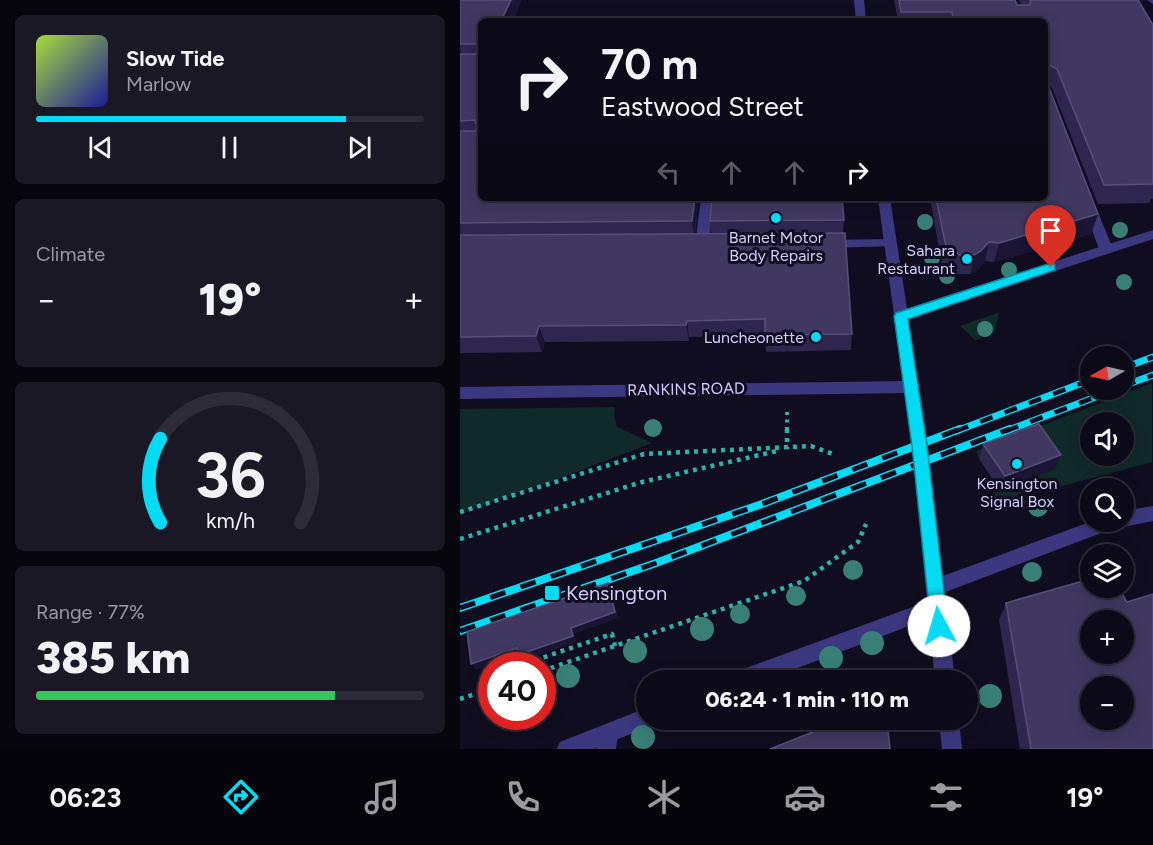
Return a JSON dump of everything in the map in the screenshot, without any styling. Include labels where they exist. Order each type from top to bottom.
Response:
[{"type":"street","points":[[859,0],[861,18]]},
{"type":"street","points":[[1083,190],[1106,249]]},
{"type":"street","points":[[702,245],[707,201]]},
{"type":"street","points":[[884,201],[911,387],[936,587],[944,670]]},
{"type":"street","points":[[901,316],[1153,234]]},
{"type":"street","points":[[817,244],[890,243]]},
{"type":"street","name":"RANKINS ROAD","points":[[460,393],[911,387]]},
{"type":"street","points":[[1134,517],[1153,513]]},
{"type":"street","points":[[936,587],[1084,532]]},
{"type":"street","points":[[767,670],[937,607]]},
{"type":"street","points":[[567,749],[607,741],[636,724]]},
{"type":"street","points":[[950,730],[952,749]]},
{"type":"path","points":[[787,412],[787,449]]},
{"type":"path","points":[[460,539],[642,482],[706,465],[811,446],[836,455]]},
{"type":"path","points":[[460,512],[644,454],[787,449]]},
{"type":"path","points":[[556,666],[804,581],[858,542],[866,524]]},
{"type":"path","points":[[556,653],[612,634],[615,646]]},
{"type":"path","points":[[554,642],[555,652]]},
{"type":"path","points":[[460,699],[478,693]]},
{"type":"green space","points":[[999,314],[994,333],[975,340],[960,326]]},
{"type":"green space","points":[[1152,383],[1152,462],[1092,478],[1080,478],[1080,481],[994,504],[994,480],[1000,490],[1055,469],[1034,439],[979,459],[976,451],[1108,400],[1134,400],[1134,390]]},
{"type":"green space","points":[[615,407],[614,416],[617,427],[652,443],[460,513],[460,409]]},
{"type":"building","points":[[460,0],[511,0],[502,18],[478,18],[478,46],[460,44]]},
{"type":"building","points":[[899,0],[1015,0],[1017,5],[1029,5],[1030,0],[1138,0],[1153,25],[1153,184],[1104,185],[1057,69],[1049,65],[1048,85],[1048,18],[953,18],[952,12],[901,12]]},
{"type":"building","points":[[478,46],[478,201],[695,201],[692,221],[460,223],[460,131],[475,131],[477,128],[475,120],[460,121],[460,54],[476,54]]},
{"type":"building","points":[[1048,85],[1098,214],[999,243],[989,242],[974,255],[960,255],[946,247],[937,201],[1048,201]]},
{"type":"building","points":[[712,201],[842,201],[844,220],[710,221]]},
{"type":"building","points":[[845,233],[852,334],[765,335],[765,319],[687,321],[686,325],[539,326],[536,336],[460,337],[460,235]]},
{"type":"building","points":[[1039,424],[1061,455],[1005,476],[983,444]]},
{"type":"building","points":[[1080,582],[1080,598],[1125,598],[1127,602],[1153,594],[1153,749],[1031,749],[1006,603]]},
{"type":"building","points":[[608,583],[615,612],[571,628],[573,636],[527,652],[518,652],[517,648],[506,652],[478,652],[478,662],[471,664],[467,632]]},
{"type":"building","points":[[818,730],[888,730],[890,749],[770,749]]},
{"type":"railway","points":[[1134,364],[1153,357]]},
{"type":"railway","points":[[1134,382],[1153,375]]},
{"type":"railway","points":[[956,431],[1080,384]]},
{"type":"railway","points":[[1006,431],[1088,400]]},
{"type":"railway","points":[[460,608],[762,504],[960,429]]},
{"type":"railway","points":[[460,631],[656,563],[1010,429]]},
{"type":"place","name":"Barnet Motor Body Repairs","points":[[776,218]]},
{"type":"place","name":"Sahara Restaurant","points":[[967,259]]},
{"type":"place","name":"Luncheonette","points":[[816,337]]},
{"type":"place","name":"Kensington Signal Box","points":[[1017,464]]},
{"type":"place","name":"Kensington","points":[[552,593]]},
{"type":"route","points":[[939,626],[920,446],[901,316],[1051,267]]}]
